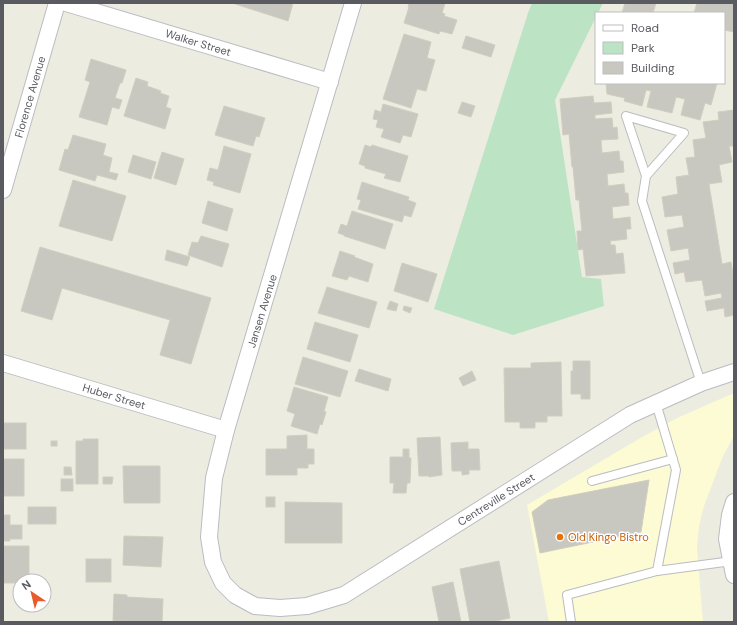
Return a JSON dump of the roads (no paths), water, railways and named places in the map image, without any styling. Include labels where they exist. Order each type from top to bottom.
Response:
[{"type":"street","name":"Florence Avenue","points":[[3,190],[57,3]]},
{"type":"street","name":"Walker Street","points":[[66,3],[330,82]]},
{"type":"street","name":"Jansen Avenue","points":[[255,606],[235,595],[223,583],[213,562],[209,537],[214,478],[226,430],[353,3]]},
{"type":"street","name":"Huber Street","points":[[3,363],[226,430]]},
{"type":"street","name":"Centreville Street","points":[[255,606],[280,608],[307,606],[344,595],[624,420],[656,403],[700,383],[734,372]]},
{"type":"street","points":[[733,568],[727,539],[730,515],[734,502]]},
{"type":"lane","points":[[646,176],[684,133],[626,116],[646,176],[642,200],[700,383]]},
{"type":"lane","points":[[656,403],[676,470],[657,571]]},
{"type":"lane","points":[[592,481],[673,458]]},
{"type":"lane","points":[[571,622],[567,595],[657,571],[733,568]]},
{"type":"place","name":"Old Kingo Bistro","points":[[560,537]]}]
